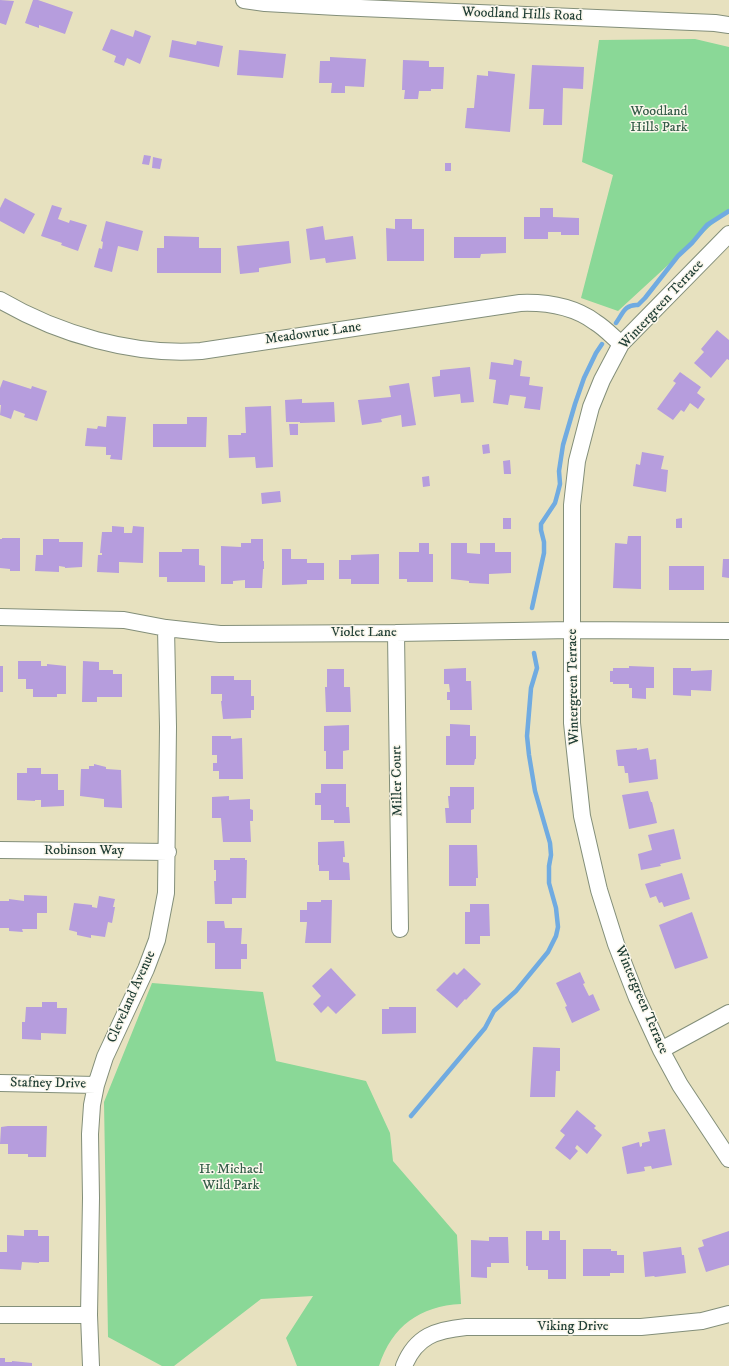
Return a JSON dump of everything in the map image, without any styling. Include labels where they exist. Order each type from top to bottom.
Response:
[{"type":"street","name":"Woodland Hills Road","points":[[244,0],[715,23],[729,25]]},
{"type":"street","name":"Wintergreen Terrace","points":[[729,234],[621,344],[602,380],[591,406],[577,461],[572,505],[572,723],[582,816],[599,890],[616,944],[637,998],[661,1050],[680,1085],[729,1159]]},
{"type":"street","name":"Meadowrue Lane","points":[[0,300],[38,320],[61,329],[84,336],[154,351],[201,351],[520,303],[540,302],[578,312],[595,322],[621,344]]},
{"type":"street","name":"Violet Lane","points":[[0,617],[124,620],[166,628],[220,634],[572,630],[729,631]]},
{"type":"street","name":"Cleveland Avenue","points":[[91,1366],[89,1315],[91,1206],[90,1134],[92,1106],[96,1085],[105,1057],[146,969],[157,940],[166,894],[168,852],[168,727],[166,628]]},
{"type":"street","name":"Miller Court","points":[[396,633],[400,929]]},
{"type":"street","name":"Robinson Way","points":[[0,850],[168,852]]},
{"type":"street","points":[[661,1050],[729,1013]]},
{"type":"street","name":"Stafney Drive","points":[[0,1083],[96,1085]]},
{"type":"street","name":"Viking Drive","points":[[404,1366],[407,1357],[419,1342],[432,1334],[448,1329],[466,1327],[641,1327],[702,1321],[729,1314]]},
{"type":"street","points":[[0,1315],[89,1315]]},
{"type":"green space","name":"Woodland Hills Park","points":[[695,39],[729,47],[729,209],[618,311],[581,298],[613,175],[582,162],[599,40]]},
{"type":"green space","name":"H. Michael Wild Park","points":[[152,983],[263,992],[276,1061],[366,1081],[390,1133],[393,1161],[457,1235],[461,1304],[433,1309],[420,1314],[410,1321],[400,1329],[392,1340],[379,1366],[297,1366],[286,1338],[313,1296],[261,1299],[174,1366],[162,1366],[108,1337],[104,1102]]},
{"type":"building","points":[[0,0],[14,1],[6,25],[0,23]]},
{"type":"building","points":[[33,0],[38,0],[73,12],[65,34],[39,25],[39,28],[25,23]]},
{"type":"building","points":[[111,29],[133,37],[135,30],[151,36],[140,64],[127,58],[124,66],[114,62],[116,56],[102,50]]},
{"type":"building","points":[[172,40],[196,45],[197,41],[223,46],[219,67],[169,57]]},
{"type":"building","points":[[239,50],[286,54],[283,78],[237,75]]},
{"type":"building","points":[[330,57],[366,59],[364,87],[345,86],[345,93],[331,93],[332,83],[319,83],[320,61],[330,61]]},
{"type":"building","points":[[403,60],[429,61],[429,67],[444,67],[443,89],[419,91],[418,99],[404,99],[405,90],[402,90]]},
{"type":"building","points":[[532,65],[584,67],[583,89],[563,88],[562,125],[543,125],[544,109],[529,109]]},
{"type":"building","points":[[488,71],[515,74],[510,132],[465,128],[467,108],[474,108],[477,75],[488,76]]},
{"type":"building","points":[[144,155],[151,156],[149,165],[142,164]]},
{"type":"building","points":[[153,157],[162,159],[160,169],[152,168]]},
{"type":"building","points":[[445,163],[451,163],[451,171],[445,171]]},
{"type":"building","points":[[5,198],[35,214],[24,234],[0,221],[0,208]]},
{"type":"building","points":[[52,205],[62,208],[58,219],[69,223],[70,220],[87,225],[78,251],[61,245],[62,243],[41,236]]},
{"type":"building","points":[[540,208],[553,208],[553,217],[579,218],[579,235],[561,235],[561,232],[548,232],[548,239],[524,239],[524,217],[540,217]]},
{"type":"building","points":[[395,219],[412,219],[412,229],[424,229],[424,261],[387,261],[386,228],[395,229]]},
{"type":"building","points":[[106,221],[143,231],[138,251],[118,246],[112,272],[94,267],[99,248],[102,249],[103,242],[101,241]]},
{"type":"building","points":[[323,226],[325,240],[353,236],[356,259],[326,263],[325,258],[310,260],[306,229]]},
{"type":"building","points":[[164,236],[199,237],[199,248],[221,248],[221,273],[157,273],[157,248],[164,248]]},
{"type":"building","points":[[454,237],[506,237],[506,253],[481,254],[480,258],[454,258]]},
{"type":"building","points":[[289,241],[291,263],[259,268],[259,272],[240,274],[237,246]]},
{"type":"building","points":[[717,330],[729,340],[729,360],[727,359],[711,378],[694,363],[704,352],[701,349]]},
{"type":"building","points":[[514,359],[522,361],[520,376],[530,377],[529,385],[543,387],[540,410],[524,408],[526,397],[510,395],[508,405],[493,403],[496,380],[489,379],[491,362],[513,365]]},
{"type":"building","points":[[470,367],[474,402],[461,403],[460,394],[434,397],[432,377],[440,376],[440,370]]},
{"type":"building","points":[[680,372],[701,387],[697,393],[705,399],[698,409],[690,403],[684,412],[681,410],[673,420],[657,409],[676,383],[673,381]]},
{"type":"building","points":[[3,380],[31,389],[32,386],[47,391],[37,421],[24,417],[25,414],[14,410],[11,419],[0,415],[0,388]]},
{"type":"building","points":[[409,383],[416,425],[402,427],[401,415],[381,419],[382,422],[362,425],[358,400],[391,397],[389,386]]},
{"type":"building","points":[[302,399],[302,403],[334,402],[335,422],[286,422],[285,400]]},
{"type":"building","points":[[271,406],[273,467],[256,468],[255,457],[229,458],[228,435],[241,435],[241,433],[246,433],[245,407]]},
{"type":"building","points":[[107,416],[126,417],[122,460],[110,459],[111,455],[106,455],[106,447],[85,446],[87,428],[97,429],[98,426],[106,427]]},
{"type":"building","points":[[187,417],[207,417],[206,447],[153,447],[153,424],[187,424]]},
{"type":"building","points":[[289,424],[298,424],[298,435],[290,435]]},
{"type":"building","points":[[489,444],[490,453],[483,454],[482,445]]},
{"type":"building","points":[[642,452],[664,456],[661,469],[668,470],[666,492],[633,486],[636,464],[640,465]]},
{"type":"building","points":[[510,460],[511,474],[504,474],[503,461]]},
{"type":"building","points":[[429,476],[430,486],[423,487],[422,477]]},
{"type":"building","points":[[280,491],[281,502],[262,504],[261,493]]},
{"type":"building","points":[[503,518],[511,518],[511,529],[503,529]]},
{"type":"building","points":[[682,518],[682,528],[676,528],[676,519]]},
{"type":"building","points":[[112,526],[124,527],[124,533],[132,533],[133,526],[144,527],[143,563],[119,562],[119,573],[97,572],[98,555],[102,555],[102,553],[100,553],[102,532],[112,532]]},
{"type":"building","points":[[628,536],[641,536],[641,589],[613,588],[615,543],[627,544]]},
{"type":"building","points":[[20,538],[20,571],[10,571],[10,569],[0,568],[0,539]]},
{"type":"building","points":[[43,539],[59,539],[59,542],[83,542],[82,567],[65,568],[59,566],[59,572],[35,571],[36,555],[43,555]]},
{"type":"building","points":[[251,539],[263,539],[264,569],[262,588],[245,588],[245,580],[233,581],[233,584],[221,584],[221,546],[241,547],[241,543],[251,543]]},
{"type":"building","points":[[419,543],[429,543],[429,554],[433,554],[433,582],[407,582],[407,579],[399,579],[399,552],[419,552]]},
{"type":"building","points":[[451,543],[467,543],[467,553],[480,554],[480,543],[495,543],[495,552],[511,552],[511,573],[489,574],[489,584],[469,583],[469,581],[451,579]]},
{"type":"building","points":[[182,549],[199,549],[199,565],[205,566],[205,582],[167,582],[167,577],[159,577],[159,552],[182,552]]},
{"type":"building","points":[[282,549],[291,549],[291,559],[307,559],[307,563],[324,563],[324,580],[307,580],[307,584],[282,585]]},
{"type":"building","points":[[379,554],[379,584],[351,584],[351,579],[339,579],[339,560],[351,560],[351,555]]},
{"type":"building","points":[[723,559],[729,559],[729,578],[722,577]]},
{"type":"building","points":[[669,566],[704,566],[704,590],[669,590]]},
{"type":"building","points":[[18,661],[41,661],[41,666],[47,666],[47,664],[66,666],[66,694],[57,694],[57,697],[33,697],[33,689],[26,689],[26,679],[18,679]]},
{"type":"building","points":[[83,661],[99,662],[99,670],[113,670],[113,674],[122,674],[122,697],[97,697],[97,702],[82,702]]},
{"type":"building","points":[[0,666],[3,666],[3,692],[0,692]]},
{"type":"building","points":[[629,666],[654,667],[654,688],[646,688],[646,699],[632,698],[632,688],[629,688],[629,684],[613,684],[613,682],[610,682],[610,671],[613,671],[613,668],[629,668]]},
{"type":"building","points":[[466,668],[466,681],[471,681],[472,710],[450,710],[450,700],[447,700],[447,692],[450,692],[449,684],[444,684],[444,669]]},
{"type":"building","points":[[673,668],[691,668],[691,671],[712,670],[711,691],[691,690],[691,696],[673,695]]},
{"type":"building","points":[[327,669],[344,669],[344,687],[350,687],[351,712],[326,712],[325,687],[327,687]]},
{"type":"building","points":[[211,676],[234,676],[234,680],[251,680],[251,696],[254,696],[254,710],[251,710],[251,718],[223,719],[221,701],[222,694],[211,694]]},
{"type":"building","points":[[450,724],[470,725],[470,736],[476,736],[476,759],[474,765],[446,765],[446,736],[450,736]]},
{"type":"building","points":[[349,725],[349,750],[343,751],[343,769],[326,769],[324,726]]},
{"type":"building","points":[[212,736],[231,736],[231,739],[242,738],[243,779],[219,779],[219,771],[213,771],[213,763],[217,763],[217,755],[212,755]]},
{"type":"building","points":[[637,748],[637,750],[648,748],[650,760],[656,759],[658,779],[629,783],[628,773],[625,773],[624,766],[618,766],[616,750]]},
{"type":"building","points":[[94,764],[106,767],[106,769],[121,770],[122,808],[104,807],[104,799],[80,796],[81,769],[89,769],[89,766],[94,766]]},
{"type":"building","points":[[27,768],[41,768],[41,774],[58,774],[58,790],[64,790],[64,806],[41,807],[41,800],[17,800],[17,773],[27,773]]},
{"type":"building","points":[[321,784],[346,784],[346,807],[349,807],[350,823],[334,823],[334,820],[321,820],[321,805],[315,805],[315,793],[321,793]]},
{"type":"building","points":[[450,787],[474,787],[474,809],[471,810],[471,823],[446,823],[445,808],[449,808],[448,796],[450,796]]},
{"type":"building","points":[[648,791],[657,823],[629,829],[622,795]]},
{"type":"building","points":[[229,796],[229,800],[250,799],[250,809],[253,810],[253,821],[250,821],[251,842],[223,842],[221,818],[212,818],[212,797]]},
{"type":"building","points":[[674,829],[681,859],[660,864],[661,866],[641,870],[638,854],[652,850],[648,835]]},
{"type":"building","points":[[344,841],[345,857],[343,857],[343,862],[349,863],[350,880],[329,880],[329,871],[319,871],[318,842]]},
{"type":"building","points":[[449,845],[477,845],[478,878],[476,878],[476,886],[449,886]]},
{"type":"building","points":[[230,858],[245,858],[245,860],[247,860],[246,898],[232,898],[232,904],[215,904],[214,881],[216,881],[216,870],[214,870],[214,860],[230,860]]},
{"type":"building","points":[[682,873],[690,899],[664,907],[662,902],[659,903],[656,896],[650,898],[645,884]]},
{"type":"building","points":[[24,895],[47,896],[47,913],[37,913],[37,929],[22,929],[23,932],[9,931],[9,928],[0,928],[0,901],[9,901],[9,899],[24,901]]},
{"type":"building","points":[[99,896],[115,899],[112,923],[108,922],[105,937],[91,935],[91,938],[77,935],[77,932],[69,930],[74,903],[92,905],[92,907],[97,908]]},
{"type":"building","points":[[321,900],[332,900],[331,943],[305,943],[307,922],[300,922],[300,910],[307,910],[307,902],[321,902]]},
{"type":"building","points":[[470,904],[489,904],[490,936],[480,936],[480,944],[465,944],[465,912],[470,912]]},
{"type":"building","points":[[692,912],[708,958],[675,969],[659,925]]},
{"type":"building","points":[[207,921],[224,921],[225,928],[242,928],[241,944],[247,944],[247,959],[241,959],[241,969],[215,969],[215,943],[207,943]]},
{"type":"building","points":[[331,968],[356,995],[336,1014],[328,1006],[321,1013],[313,1004],[321,996],[312,986]]},
{"type":"building","points":[[464,968],[481,984],[457,1008],[436,990],[454,972],[457,975]]},
{"type":"building","points":[[580,972],[585,983],[583,984],[589,996],[593,994],[600,1010],[572,1023],[565,1007],[567,1006],[556,983]]},
{"type":"building","points":[[42,1002],[57,1002],[57,1008],[67,1008],[66,1034],[41,1033],[41,1040],[22,1039],[22,1022],[25,1022],[26,1007],[42,1007]]},
{"type":"building","points":[[389,1007],[416,1007],[416,1033],[382,1034],[382,1009],[389,1009]]},
{"type":"building","points":[[533,1047],[560,1048],[560,1071],[556,1071],[555,1097],[530,1097]]},
{"type":"building","points":[[577,1110],[596,1126],[594,1128],[602,1135],[587,1154],[577,1145],[575,1148],[578,1151],[570,1160],[555,1148],[565,1135],[560,1131]]},
{"type":"building","points":[[47,1126],[46,1157],[28,1157],[28,1154],[8,1154],[8,1144],[0,1144],[1,1127]]},
{"type":"building","points":[[665,1129],[672,1165],[652,1169],[651,1166],[644,1167],[645,1171],[627,1174],[622,1147],[639,1142],[640,1147],[642,1146],[642,1143],[650,1141],[648,1132]]},
{"type":"building","points":[[24,1230],[38,1230],[38,1236],[49,1236],[49,1262],[22,1262],[21,1270],[0,1269],[0,1252],[7,1252],[7,1235],[24,1236]]},
{"type":"building","points":[[526,1231],[542,1231],[542,1240],[549,1240],[549,1231],[560,1231],[560,1240],[566,1240],[566,1279],[548,1279],[548,1270],[528,1270],[528,1266],[526,1266]]},
{"type":"building","points":[[729,1231],[729,1265],[706,1272],[698,1248],[704,1246],[702,1240]]},
{"type":"building","points":[[489,1237],[508,1237],[509,1263],[491,1263],[491,1267],[487,1267],[487,1278],[471,1277],[471,1240],[489,1241]]},
{"type":"building","points":[[681,1247],[682,1255],[684,1255],[686,1273],[645,1277],[643,1252]]},
{"type":"building","points":[[583,1249],[611,1249],[611,1251],[617,1251],[617,1255],[624,1255],[624,1273],[610,1273],[610,1276],[583,1276]]},
{"type":"building","points":[[0,1358],[5,1358],[5,1362],[12,1361],[32,1363],[32,1366],[0,1366]]},
{"type":"waterway","points":[[616,323],[627,308],[638,305],[645,298],[678,256],[692,243],[707,225],[729,211]]},
{"type":"waterway","points":[[532,608],[544,553],[541,524],[555,503],[560,484],[559,471],[563,445],[575,404],[584,378],[602,344]]},
{"type":"waterway","points":[[411,1116],[485,1028],[494,1011],[516,991],[548,952],[556,936],[558,927],[556,908],[549,883],[549,866],[551,855],[550,843],[535,791],[527,736],[531,688],[537,668],[534,653]]}]
